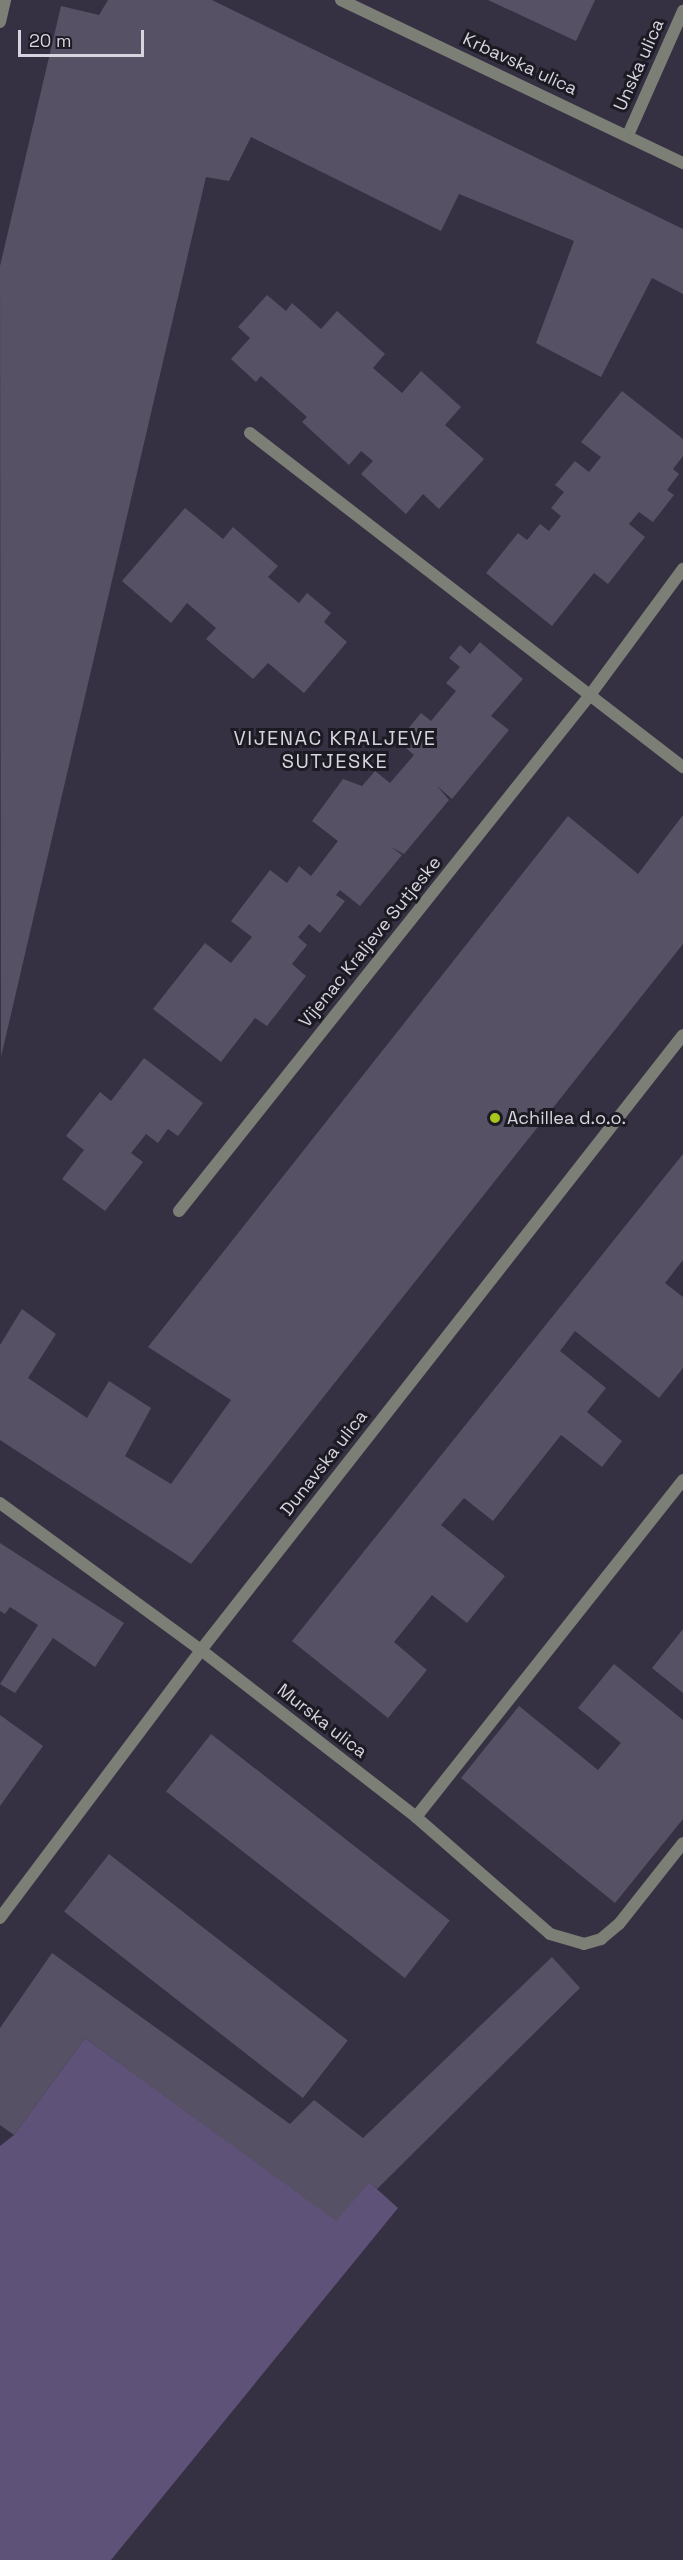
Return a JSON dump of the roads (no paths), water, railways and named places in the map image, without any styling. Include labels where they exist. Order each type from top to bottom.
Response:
[{"type":"street","points":[[0,22],[5,0]]},
{"type":"street","name":"Krbavska ulica","points":[[341,0],[683,163]]},
{"type":"street","name":"Unska ulica","points":[[628,135],[683,10]]},
{"type":"street","points":[[250,433],[683,767]]},
{"type":"street","name":"Vijenac Kraljeve Sutjeske","points":[[179,1211],[590,695],[683,569]]},
{"type":"street","name":"Dunavska ulica","points":[[0,1918],[201,1650],[683,1035]]},
{"type":"street","points":[[416,1817],[683,1480]]},
{"type":"street","name":"Murska ulica","points":[[0,1503],[201,1650],[416,1817],[550,1934],[584,1944],[601,1939],[619,1924],[683,1844]]},
{"type":"place","name":"Achillea d.o.o.","points":[[495,1118]]},
{"type":"district","name":"VIJENAC KRALJEVE SUTJESKE","points":[[335,750]]}]
